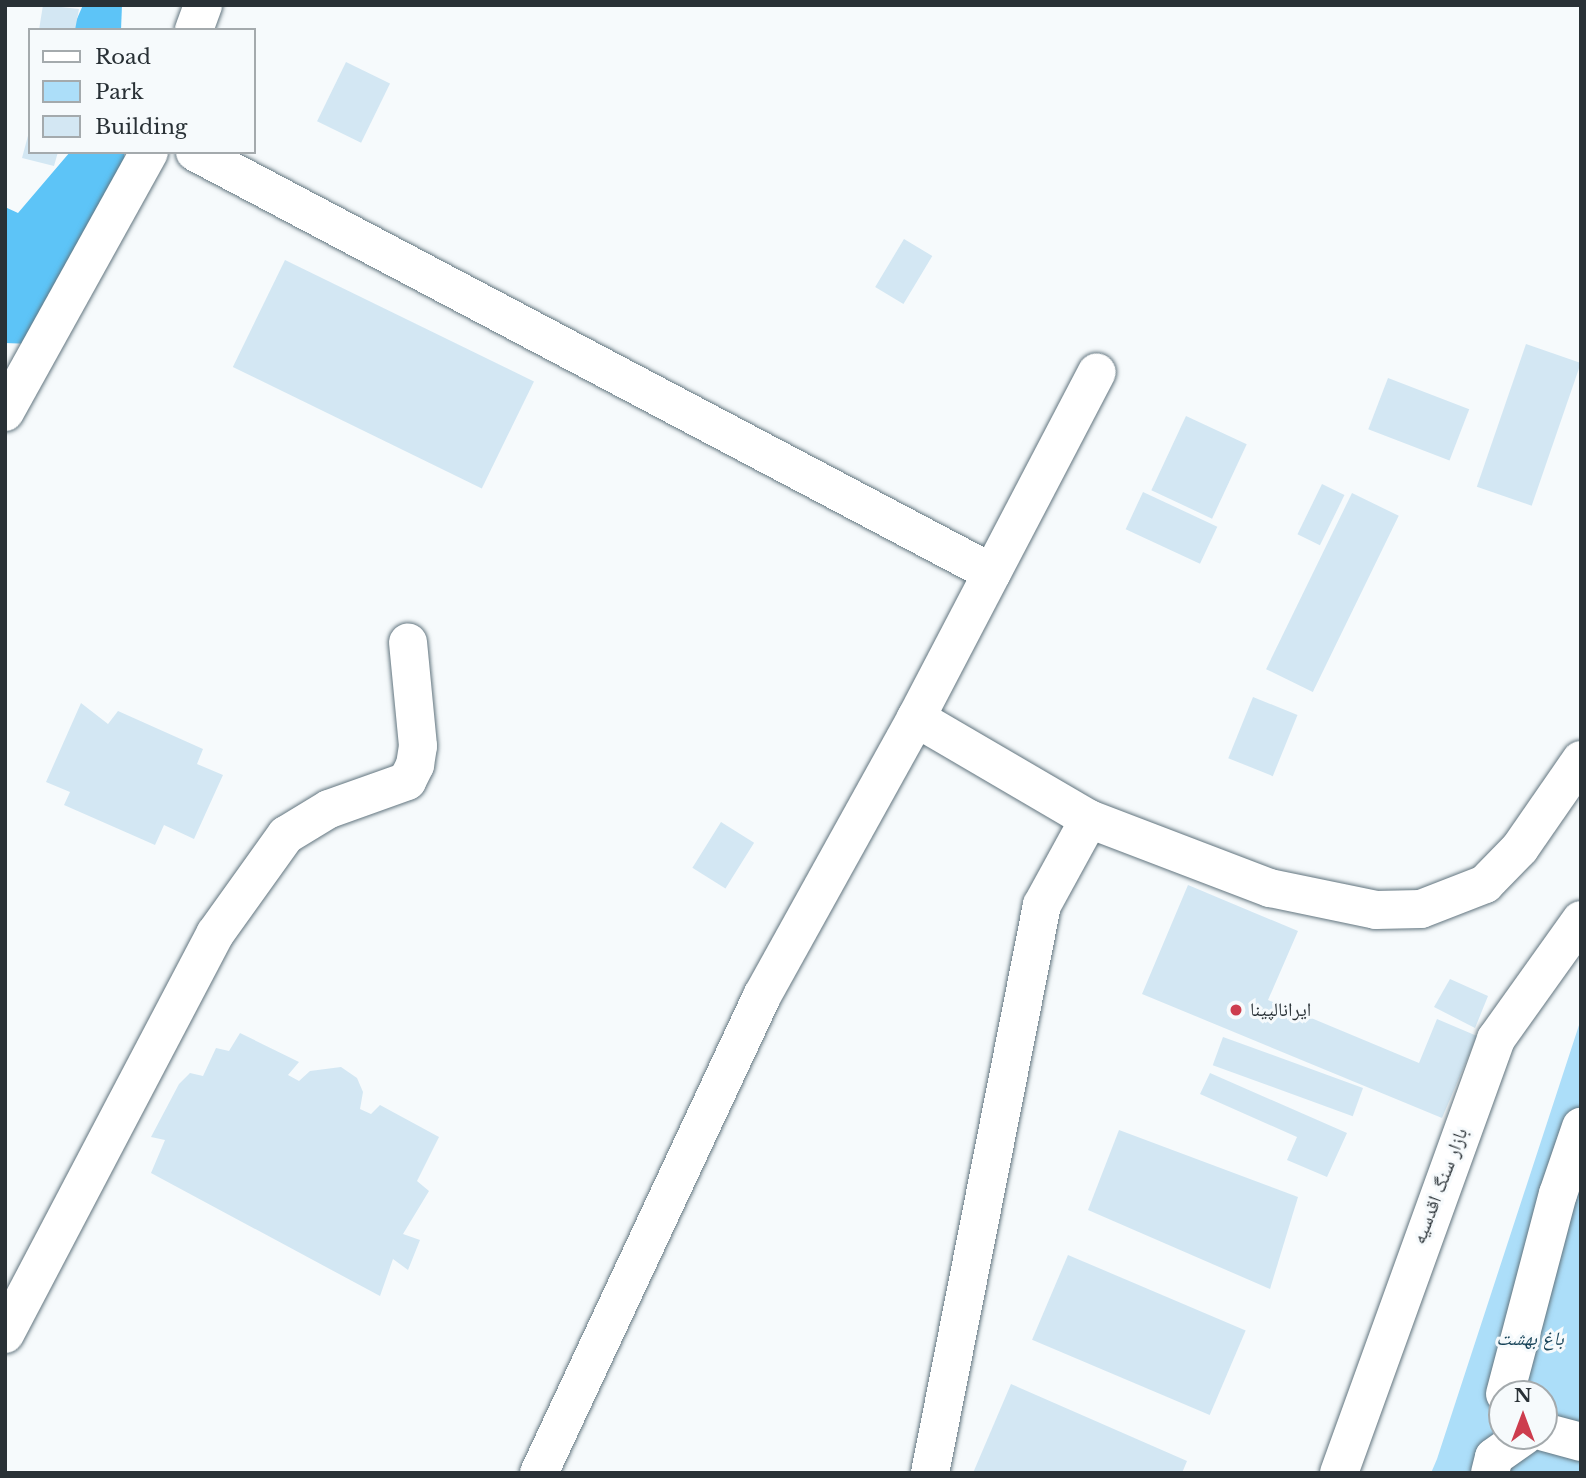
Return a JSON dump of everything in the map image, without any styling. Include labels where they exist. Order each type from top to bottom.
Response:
[{"type":"street","points":[[195,28],[203,5]]},
{"type":"street","points":[[5,412],[148,154]]},
{"type":"street","points":[[199,154],[992,573]]},
{"type":"street","points":[[540,1473],[762,996],[916,718],[1097,372]]},
{"type":"street","points":[[5,1334],[215,934],[262,868],[286,835],[329,808],[407,780],[415,765],[418,746],[408,642]]},
{"type":"street","points":[[916,718],[1089,819],[1270,888],[1376,910],[1421,909],[1485,884],[1520,848],[1581,760]]},
{"type":"street","points":[[930,1473],[1042,905],[1089,819]]},
{"type":"street","name":"بازار سنگ اقدسیه","points":[[1339,1473],[1496,1039],[1581,920]]},
{"type":"street","points":[[1509,1380],[1558,1194],[1581,1127]]},
{"type":"street","points":[[1558,1436],[1581,1442]]},
{"type":"green space","name":"باغ بهشت","points":[[1581,1019],[1581,1473],[1431,1473],[1437,1459]]},
{"type":"shaded area","points":[[83,5],[122,5],[121,28],[73,28]]},
{"type":"shaded area","points":[[68,154],[124,154],[126,174],[32,344],[5,343],[5,207],[18,213]]},
{"type":"building","points":[[43,5],[79,9],[75,28],[39,28]]},
{"type":"building","points":[[346,62],[390,83],[361,143],[317,121]]},
{"type":"building","points":[[28,136],[28,154],[57,154],[54,166],[22,158]]},
{"type":"building","points":[[904,239],[932,256],[903,304],[875,287]]},
{"type":"building","points":[[285,260],[534,381],[482,488],[233,367]]},
{"type":"building","points":[[1526,344],[1581,363],[1532,506],[1477,487]]},
{"type":"building","points":[[1388,378],[1469,409],[1450,461],[1368,429]]},
{"type":"building","points":[[1186,416],[1247,444],[1212,519],[1151,490]]},
{"type":"building","points":[[1322,484],[1344,495],[1320,545],[1297,534]]},
{"type":"building","points":[[1143,492],[1217,527],[1200,564],[1126,529]]},
{"type":"building","points":[[1352,493],[1399,516],[1313,692],[1266,669]]},
{"type":"building","points":[[1253,697],[1298,715],[1273,776],[1228,758]]},
{"type":"building","points":[[81,703],[108,724],[118,711],[203,749],[197,764],[223,775],[194,839],[164,825],[155,845],[64,805],[70,792],[46,782]]},
{"type":"building","points":[[721,822],[754,843],[725,888],[692,868]]},
{"type":"building","name":"ایرانالپینا","points":[[1188,885],[1298,931],[1268,1000],[1419,1063],[1437,1019],[1477,1036],[1442,1118],[1142,994]]},
{"type":"building","points":[[1450,979],[1488,996],[1475,1028],[1434,1007]]},
{"type":"building","points":[[240,1033],[299,1062],[288,1075],[299,1081],[310,1071],[341,1067],[357,1078],[363,1092],[360,1109],[371,1114],[380,1105],[439,1137],[417,1181],[429,1191],[403,1234],[420,1240],[408,1270],[393,1259],[380,1296],[151,1173],[165,1140],[151,1137],[179,1084],[190,1073],[203,1076],[216,1048],[229,1051]]},
{"type":"building","points":[[1223,1037],[1363,1088],[1353,1116],[1213,1065]]},
{"type":"building","points":[[1210,1073],[1347,1133],[1327,1177],[1287,1160],[1297,1137],[1200,1094]]},
{"type":"building","points":[[1119,1130],[1298,1197],[1270,1289],[1088,1210]]},
{"type":"building","points":[[1068,1255],[1246,1330],[1210,1415],[1032,1340]]},
{"type":"building","points":[[1011,1384],[1187,1461],[1182,1473],[973,1473]]},
{"type":"place","name":"ایرانالپینا","points":[[1236,1010]]}]
